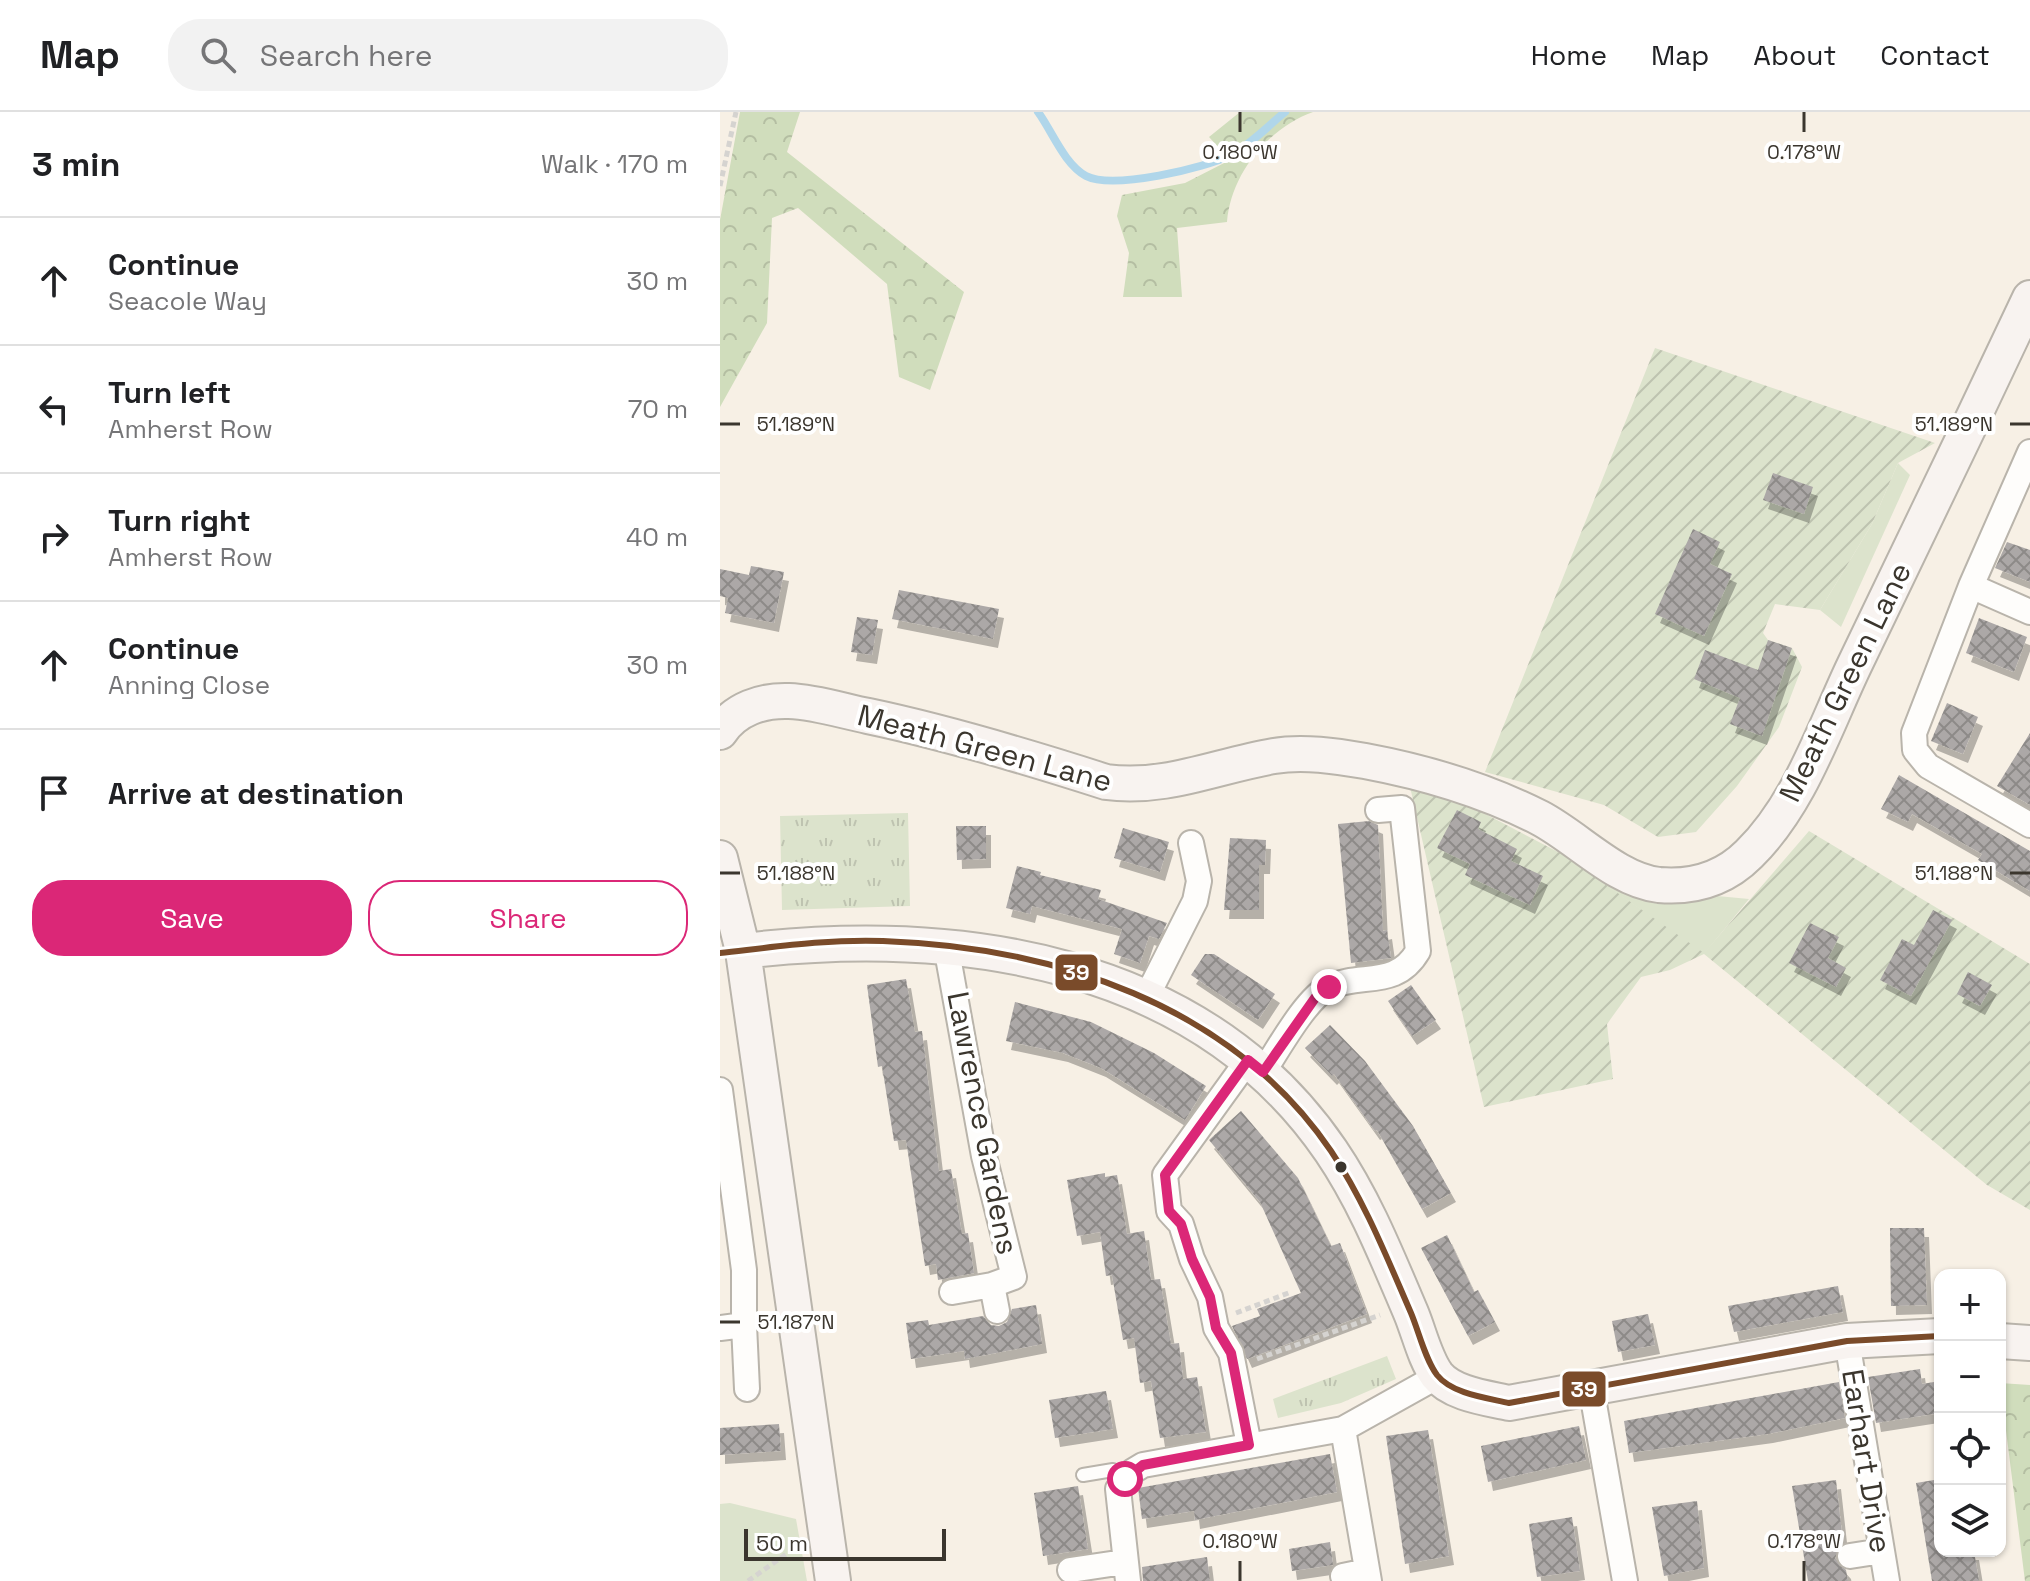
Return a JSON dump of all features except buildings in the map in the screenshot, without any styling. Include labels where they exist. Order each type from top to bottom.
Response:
[{"type":"street","name":"Meath Green Lane","points":[[720,732],[728,720],[744,709],[787,701],[810,704],[890,720],[1106,782],[1132,786],[1156,785],[1275,756],[1324,755],[1424,775],[1513,806],[1640,881],[1677,886],[1703,883],[1731,871],[1752,852],[1809,766],[2030,298]]},
{"type":"street","points":[[2030,452],[1971,586],[1914,733],[1915,750],[1928,766],[2030,825]]},
{"type":"street","points":[[1971,586],[2030,612]]},
{"type":"street","points":[[1249,1445],[1234,1368],[1181,1224],[1169,1211],[1165,1175],[1315,998],[1329,987],[1398,974],[1418,951],[1402,808],[1378,810]]},
{"type":"street","points":[[1146,998],[1195,901],[1199,881],[1191,843]]},
{"type":"street","points":[[720,858],[731,952],[833,1581]]},
{"type":"street","points":[[731,952],[808,943],[882,941],[1007,954],[1081,972],[1146,998],[1201,1026],[1256,1066],[1330,1150],[1375,1226],[1438,1376],[1472,1396],[1509,1403],[1847,1341],[1934,1336]]},
{"type":"street","name":"Lawrence Gardens","points":[[946,946],[984,1156],[1014,1277],[992,1285],[952,1292]]},
{"type":"street","points":[[720,1090],[744,1270],[732,1327],[747,1389]]},
{"type":"street","name":"Lawrence Gardens","points":[[992,1285],[997,1311]]},
{"type":"street","name":"Earhart Drive","points":[[1847,1341],[1887,1581]]},
{"type":"street","points":[[2006,1341],[2030,1343]]},
{"type":"street","points":[[1070,1570],[1126,1572],[1126,1543],[1118,1489],[1143,1465],[1343,1429],[1438,1376]]},
{"type":"street","points":[[1591,1387],[1625,1581]]},
{"type":"street","points":[[1343,1429],[1360,1576]]},
{"type":"street","points":[[1850,1556],[1882,1551]]},
{"type":"lane","points":[[1083,1475],[1113,1470],[1125,1479]]},
{"type":"path","points":[[720,186],[736,112]]},
{"type":"path","points":[[1215,1321],[1291,1292]]},
{"type":"path","points":[[1234,1368],[1384,1314]]},
{"type":"path","points":[[748,1581],[825,1527]]},
{"type":"green space","points":[[740,112],[800,112],[787,152],[964,292],[930,390],[899,377],[887,284],[798,208],[772,218],[767,323],[720,407],[720,220]]},
{"type":"green space","points":[[1240,112],[1313,112],[1281,129],[1255,155],[1236,187],[1227,222],[1177,228],[1182,297],[1123,297],[1129,253],[1117,216],[1122,195],[1185,183],[1230,160],[1209,137]]},
{"type":"green space","points":[[1655,348],[1935,443],[1898,463],[1872,524],[1820,610],[1775,604],[1763,633],[1768,640],[1792,648],[1802,667],[1779,727],[1737,786],[1696,832],[1658,837],[1604,805],[1485,772]]},
{"type":"green space","points":[[1898,463],[1910,475],[1841,627],[1820,610],[1872,524]]},
{"type":"green space","points":[[1410,787],[1474,808],[1560,853],[1704,953],[1809,831],[2030,964],[2030,1210],[1987,1185],[1704,954],[1670,970],[1641,977],[1607,1024],[1613,1079],[1484,1107]]},
{"type":"green space","points":[[908,813],[910,906],[782,910],[780,816]]},
{"type":"green space","points":[[1597,879],[1642,897],[1696,894],[1749,899],[1704,954]]},
{"type":"green space","points":[[1387,1356],[1396,1379],[1341,1403],[1278,1418],[1273,1399]]},
{"type":"green space","points":[[2006,1383],[2030,1385],[2030,1581],[2025,1581],[2006,1431]]},
{"type":"green space","points":[[730,1503],[796,1519],[807,1581],[720,1581],[720,1504]]},
{"type":"waterway","points":[[1038,112],[1071,164],[1086,176],[1099,180],[1159,176],[1218,160],[1245,146],[1285,112]]},
{"type":"transit line","name":"39","points":[[720,953],[842,941],[947,946],[1011,956],[1073,971],[1133,993],[1190,1022],[1243,1057],[1290,1100],[1331,1151],[1375,1230],[1433,1369],[1451,1387],[1470,1394],[1509,1403],[1847,1341],[1934,1336]]},
{"type":"route","points":[[1125,1479],[1143,1465],[1249,1445],[1231,1353],[1216,1328],[1210,1297],[1192,1259],[1181,1224],[1169,1211],[1165,1175],[1248,1060],[1263,1072],[1315,998],[1329,987]]}]
